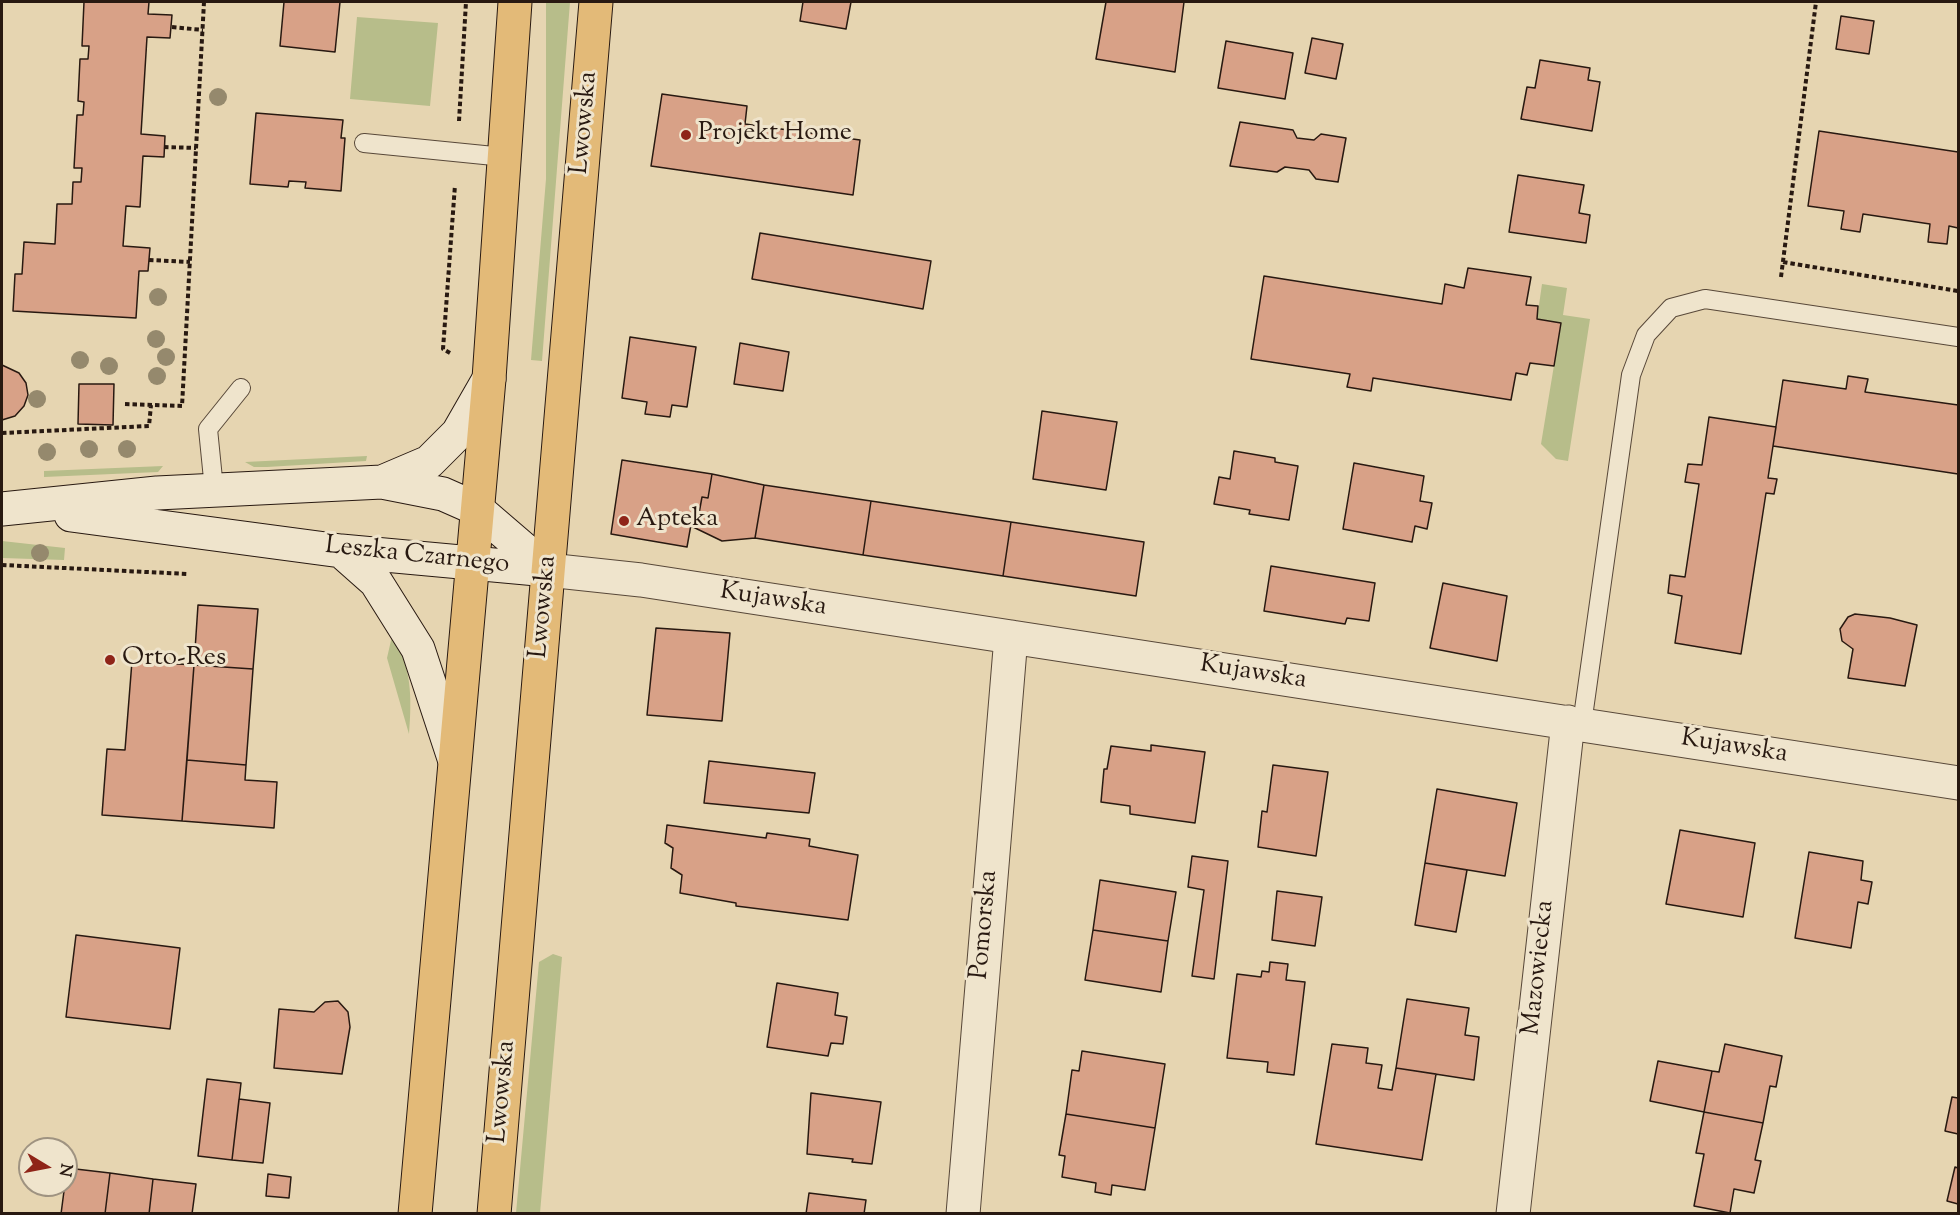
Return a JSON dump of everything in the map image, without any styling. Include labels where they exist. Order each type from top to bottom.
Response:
[{"type":"main road","points":[[415,1214],[489,379],[515,2]]},
{"type":"main road","name":"Lwowska","points":[[494,1214],[596,2]]},
{"type":"street","points":[[382,482],[429,462],[458,433],[489,379]]},
{"type":"street","name":"Leszka Czarnego","points":[[12,508],[157,493],[382,482],[443,494],[477,509],[548,570]]},
{"type":"street","name":"Leszka Czarnego","points":[[12,508],[341,551],[548,570]]},
{"type":"street","points":[[341,551],[376,582],[418,649],[454,758]]},
{"type":"street","name":"Kujawska","points":[[548,570],[641,580],[1959,783]]},
{"type":"street","name":"Pomorska","points":[[963,1214],[1011,637]]},
{"type":"street","name":"Mazowiecka","points":[[1514,1214],[1575,723]]},
{"type":"lane","points":[[364,144],[504,157]]},
{"type":"lane","points":[[1575,723],[1631,375],[1646,335],[1671,309],[1705,299],[1959,337]]},
{"type":"lane","points":[[214,489],[208,429],[241,388]]},
{"type":"path","points":[[125,404],[182,406],[204,2]]},
{"type":"path","points":[[466,2],[443,349],[489,379]]},
{"type":"path","points":[[1777,310],[1816,2]]},
{"type":"path","points":[[172,27],[203,30]]},
{"type":"path","points":[[164,147],[196,148]]},
{"type":"path","points":[[149,260],[190,262]]},
{"type":"path","points":[[1783,262],[1959,291]]},
{"type":"path","points":[[2,433],[149,426],[151,405]]},
{"type":"path","points":[[2,566],[195,574]]},
{"type":"green space","points":[[546,2],[570,2],[542,361],[531,360],[546,179]]},
{"type":"green space","points":[[357,17],[438,23],[430,106],[350,99]]},
{"type":"green space","points":[[1542,284],[1567,288],[1563,315],[1590,319],[1568,461],[1556,459],[1541,444],[1561,323],[1537,319]]},
{"type":"green space","points":[[367,456],[366,461],[267,467],[254,467],[245,462]]},
{"type":"green space","points":[[163,466],[158,472],[44,477],[44,471]]},
{"type":"green space","points":[[2,541],[65,548],[64,560],[2,558]]},
{"type":"green space","points":[[392,636],[399,647],[407,671],[410,708],[409,734],[387,658]]},
{"type":"green space","points":[[553,954],[562,957],[540,1213],[516,1213],[539,962]]},
{"type":"building","points":[[84,2],[149,2],[148,14],[172,15],[170,38],[147,37],[141,134],[165,136],[164,157],[143,156],[140,207],[126,206],[123,246],[150,248],[148,271],[139,271],[136,318],[13,311],[15,274],[22,274],[24,242],[55,244],[57,204],[72,204],[73,182],[81,182],[82,168],[74,168],[77,115],[83,115],[84,102],[78,101],[80,59],[88,59],[89,46],[82,46]]},
{"type":"building","points":[[284,2],[340,2],[335,52],[280,46]]},
{"type":"building","points":[[803,2],[851,2],[846,29],[800,21]]},
{"type":"building","points":[[1106,2],[1184,2],[1175,72],[1096,59]]},
{"type":"building","points":[[1841,16],[1874,21],[1869,54],[1836,49]]},
{"type":"building","points":[[1312,38],[1343,44],[1336,79],[1305,73]]},
{"type":"building","points":[[1226,41],[1293,53],[1285,99],[1218,88]]},
{"type":"building","points":[[1540,60],[1590,68],[1588,80],[1600,82],[1592,131],[1521,119],[1527,87],[1535,88]]},
{"type":"building","points":[[662,94],[747,106],[745,124],[860,140],[853,195],[651,166]]},
{"type":"building","points":[[256,113],[343,120],[341,138],[345,138],[341,191],[305,188],[306,182],[289,181],[288,187],[250,184]]},
{"type":"building","points":[[1240,122],[1293,130],[1297,138],[1314,140],[1321,134],[1346,138],[1338,182],[1316,179],[1309,170],[1285,167],[1277,172],[1230,166]]},
{"type":"building","points":[[1819,131],[1958,152],[1958,228],[1949,226],[1947,244],[1928,242],[1930,224],[1863,214],[1860,232],[1841,229],[1844,211],[1808,206]]},
{"type":"building","points":[[1518,175],[1584,185],[1579,213],[1590,215],[1586,243],[1509,232]]},
{"type":"building","points":[[760,233],[931,261],[923,309],[752,279]]},
{"type":"building","points":[[1468,268],[1531,277],[1526,305],[1538,306],[1537,319],[1561,323],[1554,366],[1530,363],[1527,375],[1516,373],[1511,400],[1373,378],[1371,391],[1347,387],[1350,374],[1251,359],[1264,276],[1442,304],[1445,284],[1464,288]]},
{"type":"building","points":[[630,337],[696,347],[687,407],[672,405],[670,417],[645,414],[647,402],[622,398]]},
{"type":"building","points":[[740,343],[789,352],[783,391],[734,384]]},
{"type":"building","points":[[2,365],[19,373],[26,383],[28,395],[24,406],[15,416],[2,420]]},
{"type":"building","points":[[1848,376],[1868,379],[1865,392],[1958,405],[1958,474],[1773,446],[1783,380],[1846,389]]},
{"type":"building","points":[[79,384],[114,384],[113,425],[78,424]]},
{"type":"building","points":[[1042,411],[1117,422],[1106,490],[1033,479]]},
{"type":"building","points":[[1709,417],[1776,427],[1768,478],[1777,479],[1774,494],[1766,493],[1741,654],[1675,643],[1682,596],[1668,593],[1670,575],[1685,577],[1699,484],[1685,482],[1688,464],[1702,465]]},
{"type":"building","points":[[1234,451],[1275,458],[1275,462],[1298,466],[1289,520],[1249,514],[1250,510],[1214,504],[1219,477],[1230,479]]},
{"type":"building","points":[[622,460],[712,474],[708,498],[702,497],[698,519],[692,519],[687,547],[611,534]]},
{"type":"building","points":[[1354,463],[1424,476],[1420,501],[1432,503],[1427,529],[1415,526],[1412,542],[1343,529]]},
{"type":"building","points":[[712,474],[764,485],[755,538],[722,541],[691,526],[692,519],[698,519],[702,497],[708,498]]},
{"type":"building","points":[[764,485],[871,501],[863,555],[755,538]]},
{"type":"building","points":[[871,501],[1011,522],[1003,576],[863,555]]},
{"type":"building","points":[[1011,522],[1144,542],[1136,596],[1003,576]]},
{"type":"building","points":[[1271,566],[1375,583],[1369,621],[1347,618],[1345,624],[1264,611]]},
{"type":"building","points":[[1443,583],[1507,596],[1497,661],[1430,648]]},
{"type":"building","points":[[198,605],[258,609],[253,669],[194,665]]},
{"type":"building","points":[[1855,614],[1890,618],[1917,625],[1905,686],[1848,678],[1853,649],[1842,641],[1840,629],[1848,617]]},
{"type":"building","points":[[656,628],[730,633],[722,721],[647,715]]},
{"type":"building","points":[[132,661],[194,665],[182,821],[102,815],[107,749],[125,750]]},
{"type":"building","points":[[194,665],[253,669],[246,765],[187,760]]},
{"type":"building","points":[[1151,745],[1205,752],[1195,823],[1130,814],[1130,806],[1101,802],[1104,769],[1107,769],[1111,746],[1151,751]]},
{"type":"building","points":[[187,760],[246,765],[245,780],[277,782],[274,828],[182,821]]},
{"type":"building","points":[[709,761],[815,773],[809,813],[704,803]]},
{"type":"building","points":[[1273,765],[1328,772],[1316,856],[1258,847],[1262,811],[1267,812]]},
{"type":"building","points":[[1437,789],[1517,803],[1505,876],[1425,863]]},
{"type":"building","points":[[667,825],[766,838],[767,833],[810,839],[809,846],[858,855],[848,920],[736,906],[736,903],[680,893],[682,875],[671,868],[673,848],[665,843]]},
{"type":"building","points":[[1680,830],[1755,843],[1743,917],[1666,904]]},
{"type":"building","points":[[1809,852],[1863,861],[1861,880],[1872,882],[1868,904],[1858,902],[1851,948],[1795,938]]},
{"type":"building","points":[[1192,856],[1228,861],[1214,979],[1192,976],[1204,890],[1188,887]]},
{"type":"building","points":[[1425,863],[1467,870],[1456,932],[1415,925]]},
{"type":"building","points":[[1100,880],[1176,892],[1168,941],[1093,930]]},
{"type":"building","points":[[1277,891],[1322,897],[1315,946],[1272,940]]},
{"type":"building","points":[[1093,930],[1168,941],[1161,992],[1085,980]]},
{"type":"building","points":[[76,935],[180,948],[170,1029],[66,1017]]},
{"type":"building","points":[[1270,962],[1288,964],[1286,980],[1305,982],[1294,1075],[1267,1072],[1268,1062],[1227,1058],[1237,974],[1261,977],[1262,971],[1269,972]]},
{"type":"building","points":[[777,983],[838,993],[835,1015],[847,1017],[843,1044],[831,1043],[828,1056],[767,1047]]},
{"type":"building","points":[[1407,999],[1469,1008],[1465,1035],[1479,1037],[1474,1080],[1396,1068]]},
{"type":"building","points":[[338,1001],[348,1012],[350,1027],[342,1074],[274,1068],[279,1009],[314,1012],[325,1002]]},
{"type":"building","points":[[1332,1044],[1368,1048],[1366,1063],[1382,1065],[1378,1088],[1392,1090],[1396,1068],[1436,1074],[1422,1160],[1316,1144]]},
{"type":"building","points":[[1725,1044],[1782,1056],[1776,1087],[1770,1086],[1763,1123],[1704,1112],[1712,1071],[1719,1072]]},
{"type":"building","points":[[1082,1051],[1165,1064],[1155,1128],[1066,1114],[1072,1070],[1079,1071]]},
{"type":"building","points":[[1658,1061],[1712,1071],[1704,1112],[1650,1101]]},
{"type":"building","points":[[207,1079],[241,1083],[232,1160],[198,1156]]},
{"type":"building","points":[[811,1093],[881,1102],[872,1164],[852,1162],[853,1159],[807,1154]]},
{"type":"building","points":[[1952,1097],[1958,1098],[1958,1134],[1945,1131]]},
{"type":"building","points":[[239,1099],[270,1103],[263,1163],[232,1160]]},
{"type":"building","points":[[1704,1112],[1763,1123],[1755,1160],[1761,1161],[1754,1193],[1734,1189],[1730,1213],[1694,1206],[1704,1154],[1696,1153]]},
{"type":"building","points":[[1066,1114],[1155,1128],[1145,1190],[1112,1185],[1111,1195],[1095,1192],[1096,1183],[1062,1177],[1065,1156],[1059,1155]]},
{"type":"building","points":[[1955,1167],[1958,1168],[1958,1204],[1947,1201]]},
{"type":"building","points":[[78,1169],[110,1173],[105,1214],[61,1214],[63,1197],[78,1197]]},
{"type":"building","points":[[110,1173],[153,1179],[149,1214],[105,1214]]},
{"type":"building","points":[[268,1174],[291,1177],[289,1198],[266,1196]]},
{"type":"building","points":[[153,1179],[196,1184],[192,1214],[149,1214]]},
{"type":"building","points":[[809,1193],[866,1200],[864,1214],[806,1214]]},
{"type":"place","name":"Projekt Home","points":[[686,135]]},
{"type":"place","name":"Apteka","points":[[624,521]]},
{"type":"place","name":"Orto-Res","points":[[110,660]]}]
